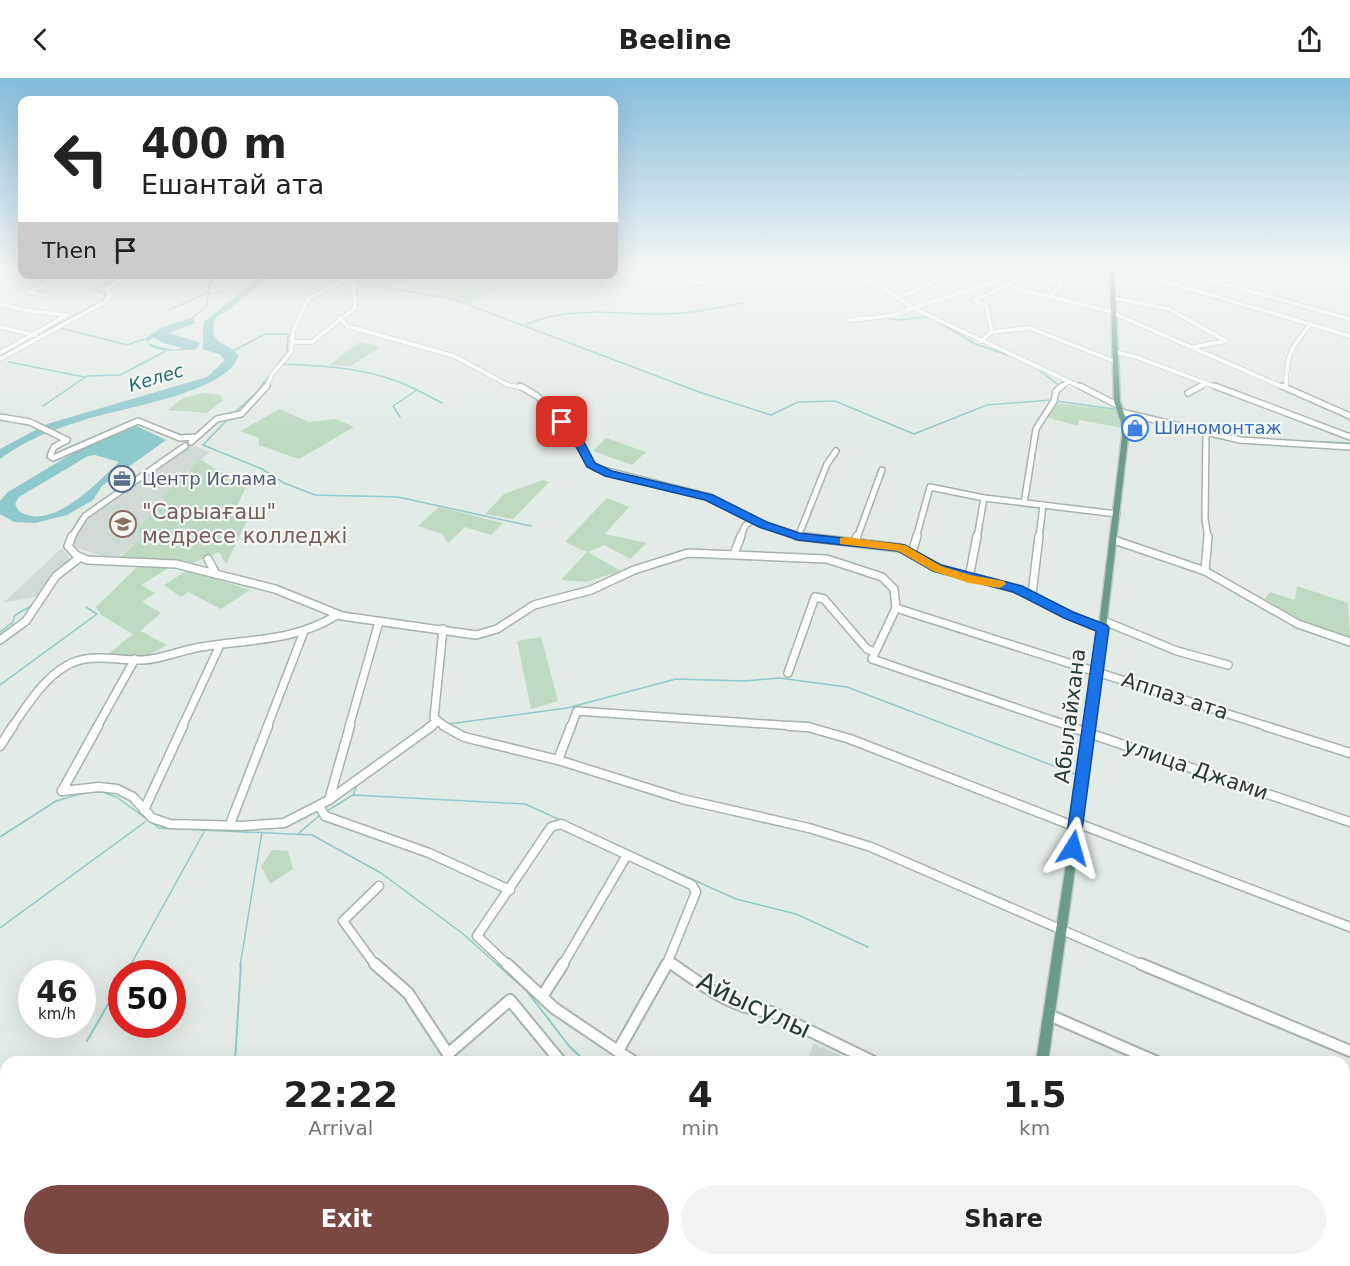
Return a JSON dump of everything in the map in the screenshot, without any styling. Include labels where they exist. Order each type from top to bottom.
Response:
[{"type":"main road","name":"Абылайхана","points":[[1043,1056],[1090,733],[1126,429],[1120,409],[1114,323]]},
{"type":"street","points":[[0,353],[53,323]]},
{"type":"street","points":[[0,359],[66,323]]},
{"type":"street","points":[[79,558],[68,546],[80,522],[176,446],[195,437],[217,419],[241,414],[271,381],[272,374],[291,352],[293,331],[297,323]]},
{"type":"street","points":[[292,342],[312,342],[334,323]]},
{"type":"street","points":[[345,323],[346,326],[454,356],[508,385],[515,384],[539,397],[579,442],[586,460],[595,468],[709,497],[753,519],[798,537],[901,548],[937,568],[969,579],[1000,584],[1032,594],[1069,615],[1188,655],[1228,665]]},
{"type":"street","points":[[945,323],[1022,357],[1120,409],[1206,433],[1262,442],[1350,447]]},
{"type":"street","points":[[990,323],[992,332]]},
{"type":"street","points":[[1139,323],[1350,416]]},
{"type":"street","points":[[1192,347],[1220,344],[1226,340],[1196,323]]},
{"type":"street","points":[[1286,388],[1286,363],[1296,341],[1311,324],[1350,336]]},
{"type":"street","points":[[0,327],[34,335]]},
{"type":"street","points":[[981,341],[992,332],[1030,328],[1115,357],[1136,357],[1350,437]]},
{"type":"street","points":[[1024,503],[1036,429],[1054,401],[1056,391],[1068,382]]},
{"type":"street","points":[[1188,393],[1205,384]]},
{"type":"street","points":[[0,417],[22,419],[67,440],[54,447],[50,456],[52,458],[138,421],[187,442]]},
{"type":"street","points":[[1205,571],[1208,538],[1205,519],[1206,433]]},
{"type":"street","points":[[176,436],[176,446]]},
{"type":"street","points":[[798,537],[827,465],[837,451]]},
{"type":"street","points":[[855,542],[882,470]]},
{"type":"street","points":[[912,553],[930,487],[984,498],[1117,514]]},
{"type":"street","points":[[969,579],[984,498]]},
{"type":"street","points":[[1032,594],[1043,505]]},
{"type":"street","points":[[734,554],[745,526],[753,519]]},
{"type":"street","points":[[1114,540],[1205,571],[1298,624],[1350,642]]},
{"type":"street","points":[[0,640],[26,621],[56,576],[79,558],[176,564],[251,585],[275,589],[337,615],[476,635],[486,634],[534,605],[605,585],[634,570],[666,559],[699,552],[827,559],[857,567],[890,583],[894,589],[896,608],[873,655],[824,599],[815,597],[788,673]]},
{"type":"street","points":[[208,559],[216,574]]},
{"type":"street","name":"Аппаз ата","points":[[896,608],[1350,753]]},
{"type":"street","points":[[0,746],[22,711],[64,666],[76,661],[147,660],[176,651],[303,634],[317,629],[337,615]]},
{"type":"street","points":[[329,800],[379,622]]},
{"type":"street","points":[[443,629],[434,718],[455,734],[558,760],[643,789],[740,814],[808,828],[871,847],[1060,931],[1350,1051]]},
{"type":"street","points":[[230,824],[303,634]]},
{"type":"street","points":[[144,810],[220,645]]},
{"type":"street","name":"улица Джами","points":[[873,655],[1090,733],[1350,822]]},
{"type":"street","points":[[135,659],[62,791],[103,787],[121,791],[133,797],[152,818],[159,822],[282,823],[329,800],[438,721]]},
{"type":"street","points":[[558,760],[577,711],[808,727],[850,739],[1350,927]]},
{"type":"street","points":[[319,806],[325,816],[429,853],[510,890]]},
{"type":"street","points":[[618,1052],[668,962],[696,892],[692,885],[561,824],[551,827],[477,936],[543,995],[554,1008],[618,1052],[624,1056]]},
{"type":"street","points":[[543,995],[592,918],[627,855]]},
{"type":"street","points":[[379,886],[343,921],[380,971],[408,993],[448,1054],[510,1000],[556,1056]]},
{"type":"street","name":"Айысулы","points":[[668,962],[723,996],[757,1012],[771,1012],[862,1056]]},
{"type":"street","points":[[1049,1015],[1143,1056]]},
{"type":"shaded area","points":[[192,445],[210,452],[184,475],[176,486],[163,495],[166,498],[136,531],[142,538],[119,556],[103,556],[77,548],[72,544],[83,522],[92,514]]},
{"type":"shaded area","points":[[62,548],[71,560],[39,596],[3,603]]},
{"type":"shaded area","points":[[814,1043],[841,1056],[809,1056]]},
{"type":"green space","points":[[360,342],[380,347],[351,366],[329,365]]},
{"type":"green space","points":[[203,393],[220,395],[223,400],[207,413],[168,410],[183,398]]},
{"type":"green space","points":[[1056,403],[1117,410],[1123,428],[1079,420],[1078,426],[1046,417]]},
{"type":"green space","points":[[280,409],[309,422],[336,419],[354,427],[299,459],[259,445],[259,438],[240,431]]},
{"type":"green space","points":[[606,438],[646,452],[632,465],[593,451]]},
{"type":"green space","points":[[201,460],[246,487],[234,512],[251,513],[226,564],[219,552],[191,564],[118,559],[141,538],[136,531],[166,498],[162,496]]},
{"type":"green space","points":[[543,480],[549,482],[513,519],[485,514],[504,494]]},
{"type":"green space","points":[[607,498],[629,507],[605,534],[647,543],[630,559],[604,545],[588,552],[621,571],[586,582],[561,580],[587,552],[565,542]]},
{"type":"green space","points":[[439,507],[503,523],[491,535],[465,527],[448,543],[442,534],[418,526]]},
{"type":"green space","points":[[139,565],[170,567],[141,585],[155,593],[142,602],[161,613],[140,631],[167,645],[149,655],[107,655],[133,634],[101,615],[96,607]]},
{"type":"green space","points":[[188,570],[250,590],[221,609],[188,592],[181,597],[164,585]]},
{"type":"green space","points":[[1297,586],[1348,603],[1350,639],[1299,621],[1265,599],[1270,592],[1295,600]]},
{"type":"green space","points":[[541,637],[558,701],[531,709],[517,641]]},
{"type":"green space","points":[[272,850],[288,851],[293,869],[270,884],[261,866]]},
{"type":"water","points":[[174,323],[194,323],[169,333],[200,344],[195,350],[170,351],[152,347],[147,343],[173,350],[183,348],[163,343],[153,337],[148,342],[144,339],[163,327]]},
{"type":"water","name":"Келес","points":[[204,323],[214,323],[213,331],[216,339],[236,352],[238,356],[230,369],[215,380],[170,397],[62,427],[30,441],[0,459],[0,449],[47,424],[207,377],[225,360],[219,354],[202,349]]},
{"type":"water","points":[[137,426],[166,440],[102,486],[93,500],[67,515],[35,523],[14,522],[0,514],[0,501],[8,492],[75,452]],"holes":[[[95,455],[119,462],[87,492],[59,510],[45,515],[32,516],[19,511],[15,504],[19,497],[88,456]]]},
{"type":"waterway","points":[[43,334],[62,323]]},
{"type":"waterway","points":[[518,323],[699,392],[771,415],[798,402],[835,401],[914,434],[987,405],[1051,400]]},
{"type":"waterway","points":[[941,323],[975,344],[1011,356]]},
{"type":"waterway","points":[[61,328],[127,345],[144,339]]},
{"type":"waterway","points":[[233,351],[265,334],[288,334],[287,352],[256,393],[234,413]]},
{"type":"waterway","points":[[0,356],[14,350]]},
{"type":"waterway","points":[[43,406],[87,376],[120,375],[166,351]]},
{"type":"waterway","points":[[9,362],[84,377]]},
{"type":"waterway","points":[[282,364],[334,367],[368,373],[417,390]]},
{"type":"waterway","points":[[1037,368],[1057,384]]},
{"type":"waterway","points":[[400,417],[393,406],[417,390]]},
{"type":"waterway","points":[[417,390],[442,403]]},
{"type":"waterway","points":[[1056,401],[1114,409]]},
{"type":"waterway","points":[[1123,409],[1183,424]]},
{"type":"waterway","points":[[229,418],[203,445],[262,469],[284,483],[315,495],[398,497],[531,526]]},
{"type":"waterway","points":[[1276,440],[1350,443]]},
{"type":"waterway","points":[[0,632],[13,622],[15,615],[33,605]]},
{"type":"waterway","points":[[0,685],[97,614],[86,607]]},
{"type":"waterway","points":[[448,724],[567,708],[676,679],[744,681],[779,678],[847,687],[1075,774]]},
{"type":"waterway","points":[[353,795],[357,785]]},
{"type":"waterway","points":[[0,837],[56,801],[87,792],[103,792],[118,798],[159,828],[262,833]]},
{"type":"waterway","points":[[327,811],[353,795]]},
{"type":"waterway","points":[[353,795],[525,804],[736,899],[796,914],[868,947]]},
{"type":"waterway","points":[[299,833],[320,815]]},
{"type":"waterway","points":[[0,928],[145,822]]},
{"type":"waterway","points":[[133,960],[204,832]]},
{"type":"waterway","points":[[240,966],[262,833]]},
{"type":"waterway","points":[[262,833],[312,835],[381,873],[462,933],[499,966]]},
{"type":"waterway","points":[[235,1056],[241,964]]},
{"type":"waterway","points":[[497,964],[526,990],[569,1046],[580,1056]]},
{"type":"waterway","points":[[87,1041],[108,1004]]},
{"type":"slow traffic","points":[[845,541],[901,548],[953,574],[1000,584]]},
{"type":"place","name":"Шиномонтаж","points":[[1135,428]]},
{"type":"place","name":"Центр Ислама","points":[[122,479]]},
{"type":"place","name":"\"Сарыағаш\" медресе колледжі","points":[[123,524]]},
{"type":"route","points":[[562,422],[579,442],[586,460],[595,468],[609,474],[709,497],[763,525],[798,537],[901,548],[953,574],[1000,584],[1032,594],[1069,615],[1103,628],[1073,848]]}]
